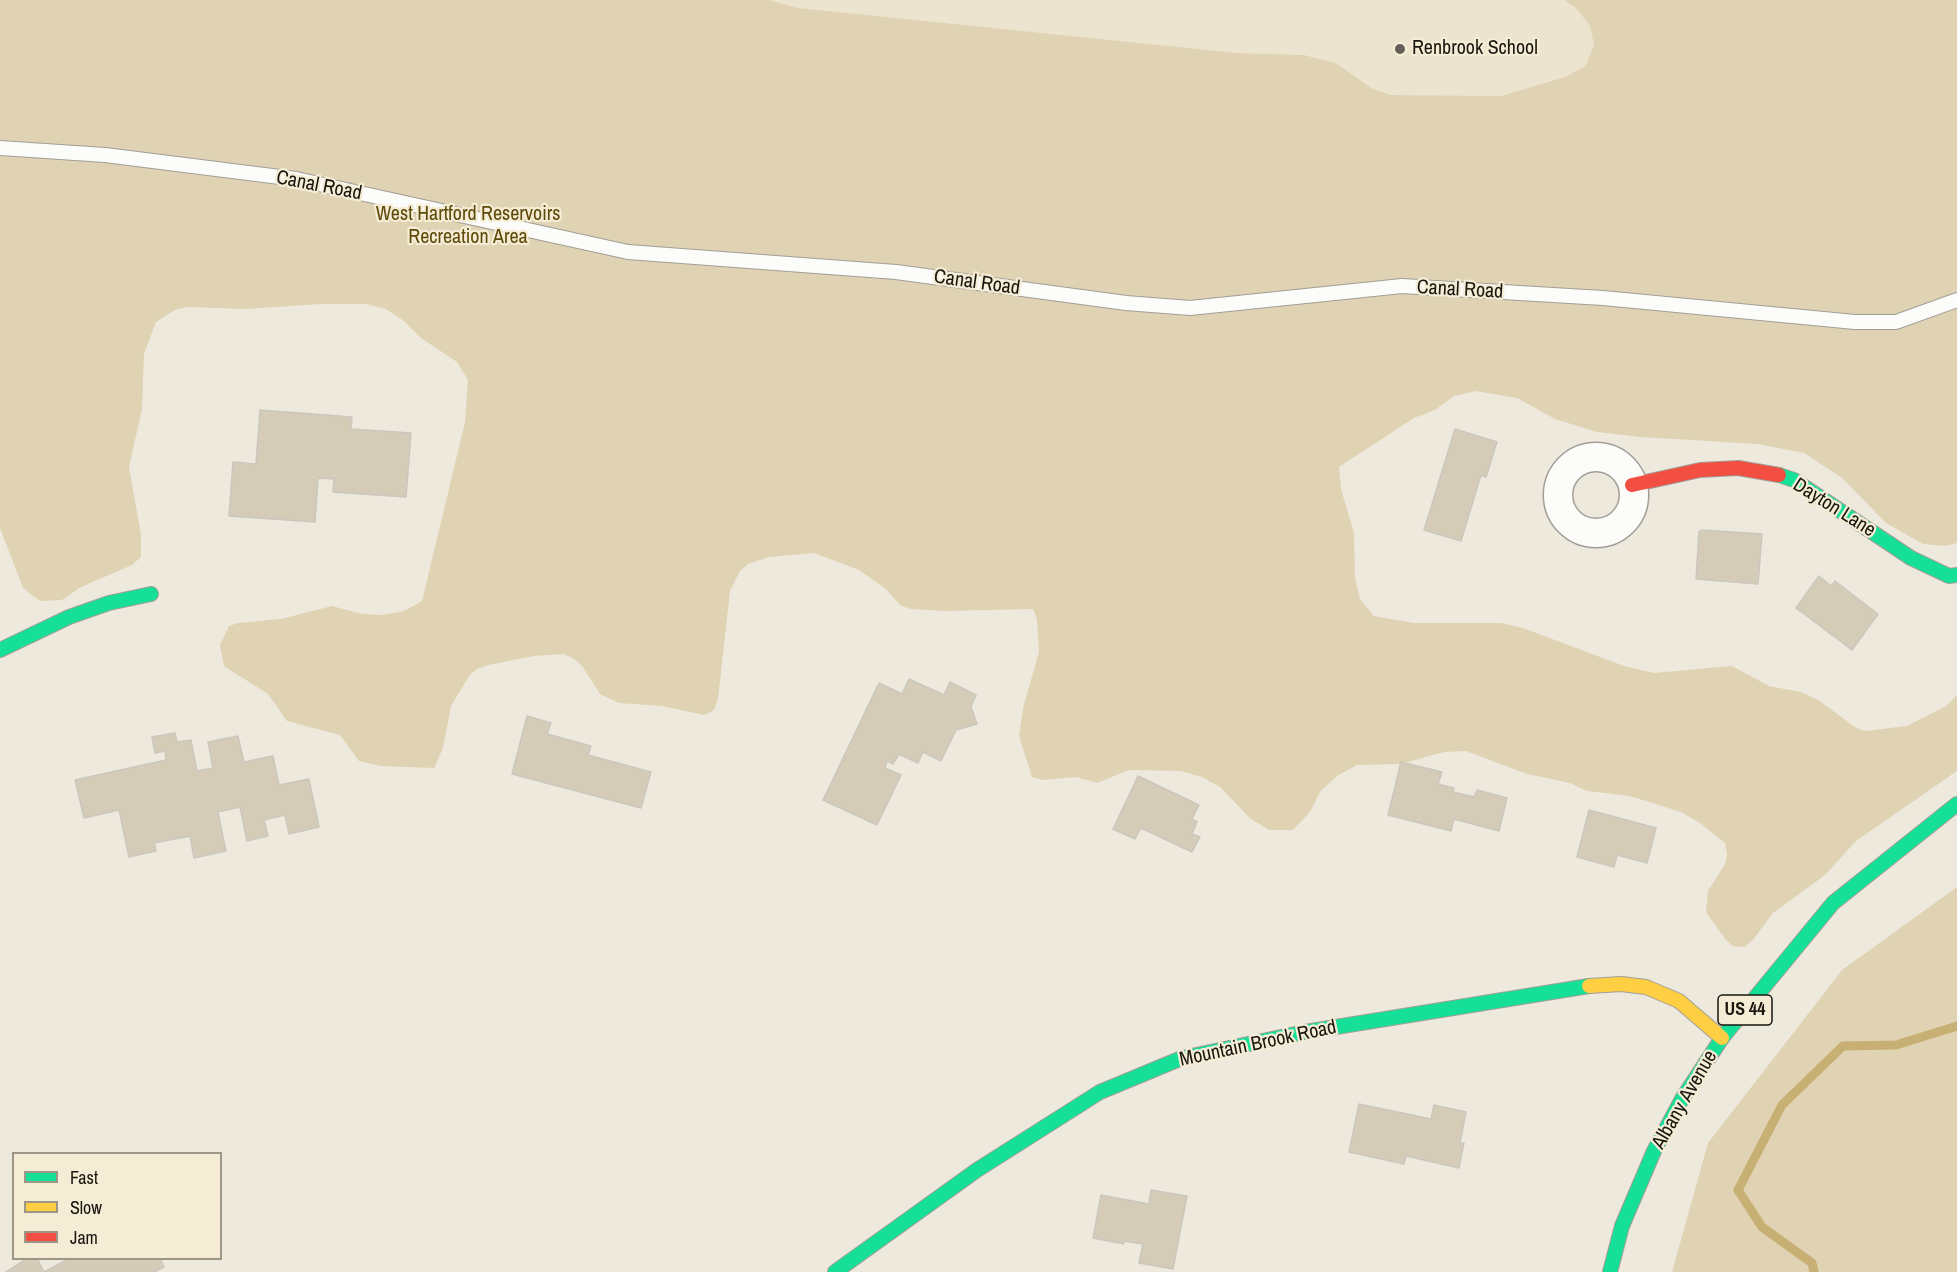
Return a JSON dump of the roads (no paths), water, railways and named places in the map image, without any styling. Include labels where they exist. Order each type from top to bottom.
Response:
[{"type":"main road","name":"Dayton Lane","points":[[1632,485],[1700,470],[1738,468],[1772,473],[1794,480],[1911,558],[1949,576],[1957,575]]},
{"type":"main road","points":[[0,650],[69,617],[109,603],[151,594]]},
{"type":"main road","name":"Albany Avenue","points":[[1610,1272],[1622,1226],[1654,1151],[1682,1099],[1722,1038],[1833,903],[1957,804]]},
{"type":"main road","name":"Mountain Brook Road","points":[[835,1272],[977,1170],[1100,1092],[1182,1058],[1296,1034],[1589,986],[1621,984],[1646,987],[1679,1001],[1722,1038]]},
{"type":"lane","name":"Canal Road","points":[[0,148],[105,155],[296,179],[628,252],[896,272],[1126,303],[1190,308],[1402,286],[1603,298],[1865,322],[1896,322],[1957,300]]},
{"type":"waterway","points":[[1814,1272],[1812,1263],[1762,1227],[1738,1190],[1782,1105],[1843,1046],[1896,1045],[1957,1026]]},
{"type":"place","name":"Renbrook School","points":[[1400,49]]},
{"type":"park label","name":"West Hartford Reservoirs Recreation Area","points":[[468,226]]}]
